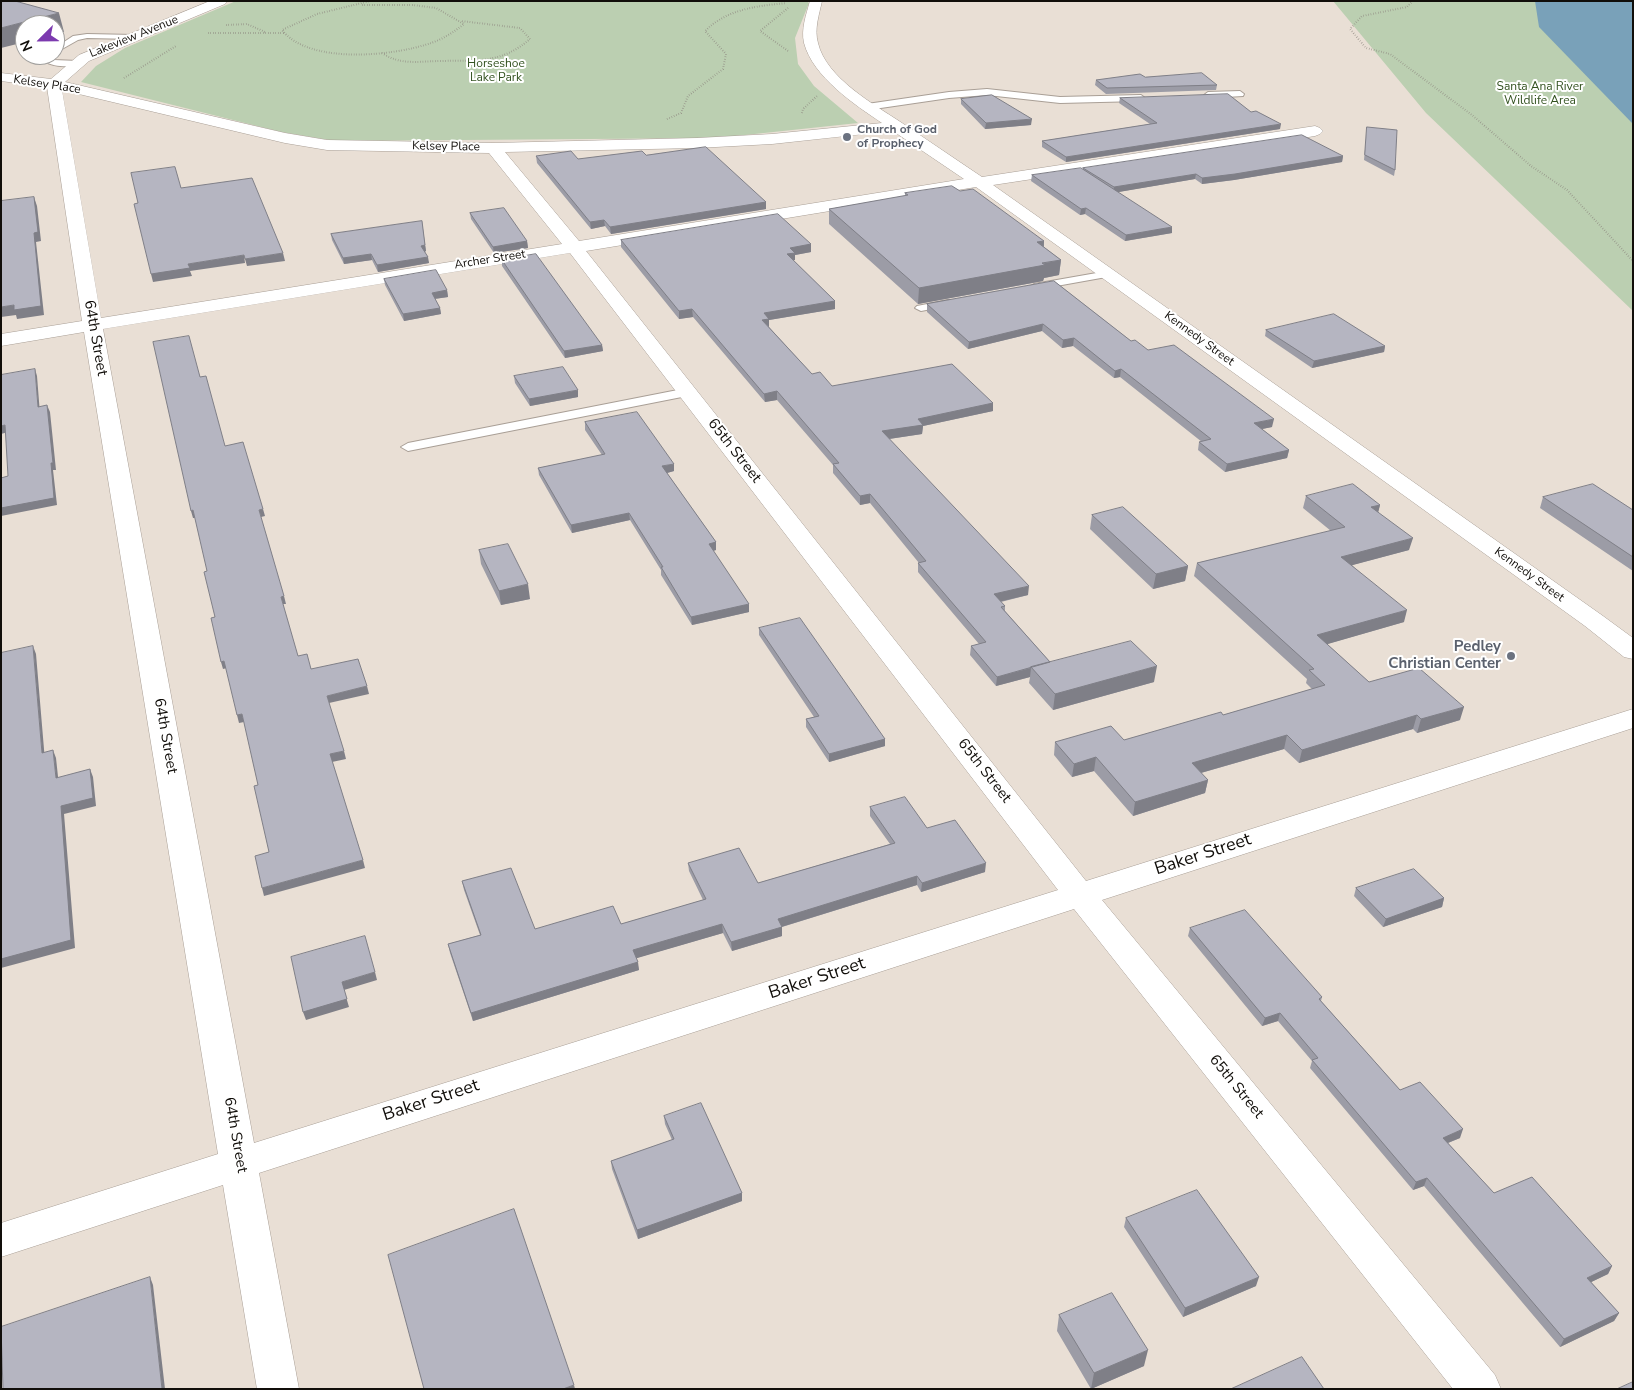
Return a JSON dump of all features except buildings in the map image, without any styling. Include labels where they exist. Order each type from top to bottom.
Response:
[{"type":"street","name":"Lakeview Avenue","points":[[54,84],[84,58],[221,1]]},
{"type":"street","name":"Kennedy Street","points":[[816,1],[810,24],[811,43],[819,61],[836,82],[867,107],[979,182],[1586,615],[1633,652]]},
{"type":"street","name":"Kelsey Place","points":[[1,77],[54,84],[276,136],[327,145],[493,148],[697,143],[772,139],[897,126]]},
{"type":"street","name":"64th Street","points":[[54,84],[93,324],[278,1389]]},
{"type":"street","name":"Archer Street","points":[[1,340],[979,182],[1315,131]]},
{"type":"street","name":"65th Street","points":[[493,148],[688,392],[1080,895],[1480,1389]]},
{"type":"street","name":"Baker Street","points":[[1,1240],[1633,718]]},
{"type":"lane","points":[[65,45],[76,38],[87,36],[134,37]]},
{"type":"lane","points":[[65,63],[78,63]]},
{"type":"lane","points":[[867,107],[949,95],[987,92],[1060,100],[1149,98]]},
{"type":"lane","points":[[1195,96],[1240,94]]},
{"type":"lane","points":[[1018,290],[1108,274]]},
{"type":"lane","points":[[921,308],[960,301]]},
{"type":"lane","points":[[408,447],[688,392]]},
{"type":"path","points":[[362,5],[370,1]]},
{"type":"path","points":[[1412,1],[1407,7],[1362,16],[1350,30],[1366,48],[1390,54],[1472,115],[1531,166],[1567,190],[1633,261]]},
{"type":"path","points":[[665,120],[681,112],[688,96],[724,69],[726,54],[705,31],[712,23],[745,9],[786,3]]},
{"type":"path","points":[[362,5],[413,5],[436,8],[464,24],[454,32],[427,45],[381,52],[351,53],[311,50],[290,40],[282,30],[298,21],[338,8],[362,5]]},
{"type":"path","points":[[381,52],[391,60],[408,64],[438,60],[469,62],[488,60],[522,47],[530,39],[520,28],[459,21]]},
{"type":"path","points":[[220,26],[247,24],[265,32]]},
{"type":"path","points":[[208,33],[284,33]]},
{"type":"path","points":[[124,82],[125,78],[182,43]]},
{"type":"green space","name":"Horseshoe Lake Park","points":[[236,1],[807,1],[809,3],[795,38],[798,64],[814,86],[858,123],[717,138],[335,141],[281,132],[81,82],[96,66],[125,48]]},
{"type":"green space","name":"Santa Ana River Wildlife Area","points":[[1333,1],[1633,1],[1633,311],[1426,113]]},
{"type":"water","points":[[1535,1],[1633,1],[1633,124],[1539,27]]},
{"type":"place","name":"Church of God of Prophecy","points":[[847,137]]},
{"type":"place","name":"Pedley Christian Center","points":[[1511,656]]}]
